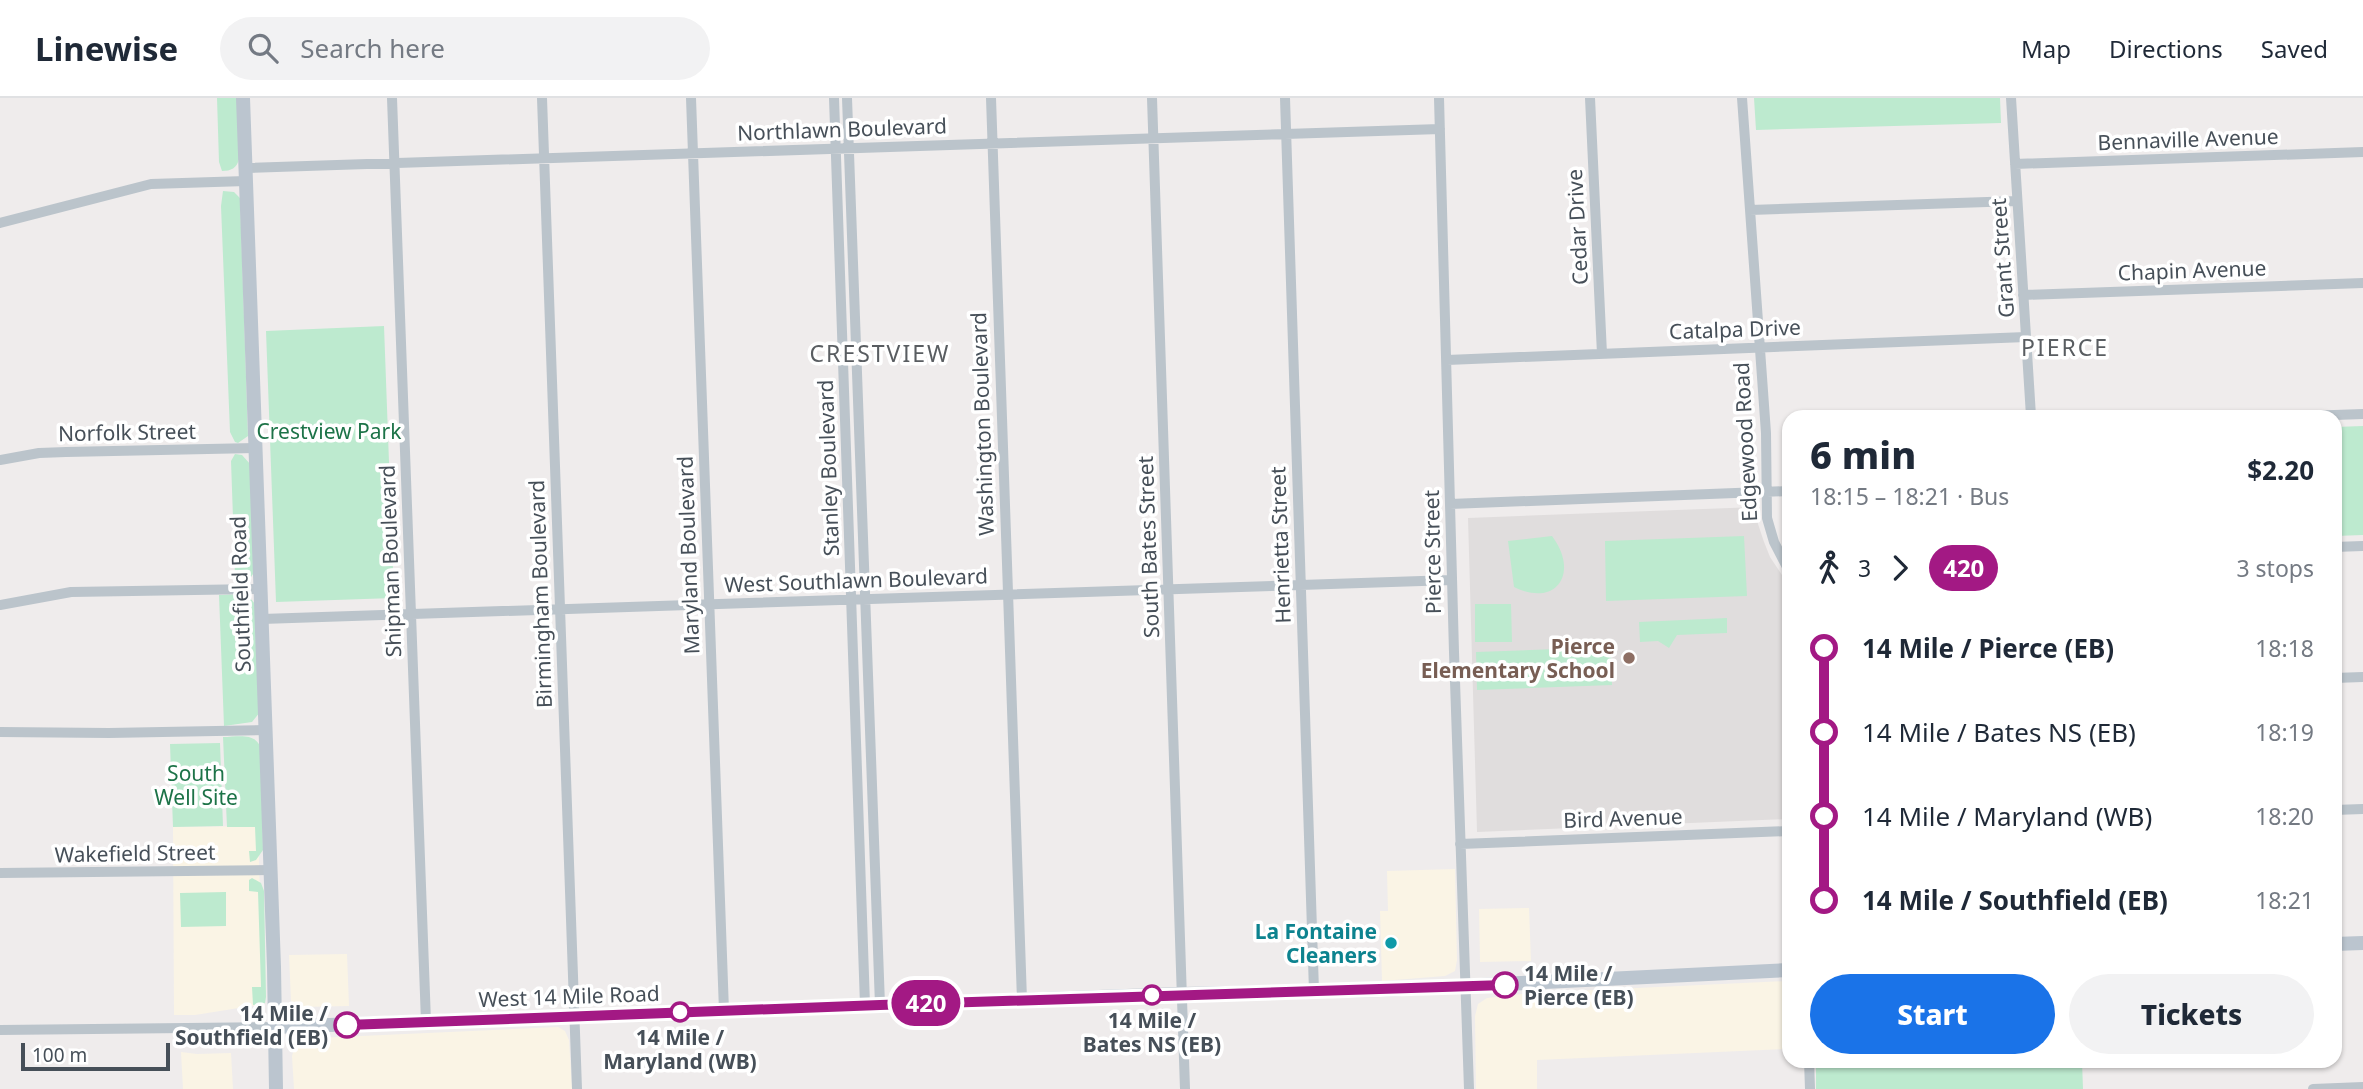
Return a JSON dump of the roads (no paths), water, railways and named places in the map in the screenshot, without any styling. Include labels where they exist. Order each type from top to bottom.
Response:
[{"type":"main road","name":"Southfield Road","points":[[243,98],[271,870],[276,1089]]},
{"type":"main road","points":[[2342,944],[2363,943]]},
{"type":"main road","name":"West 14 Mile Road","points":[[274,1027],[1465,986],[1782,970]]},
{"type":"street","name":"Shipman Boulevard","points":[[392,98],[426,1022]]},
{"type":"street","name":"Birmingham Boulevard","points":[[542,98],[577,1089]]},
{"type":"street","name":"Maryland Boulevard","points":[[691,98],[724,1011]]},
{"type":"street","name":"Stanley Boulevard","points":[[834,98],[858,799],[872,1005]]},
{"type":"street","name":"Stanley Boulevard","points":[[847,98],[871,799],[872,1005]]},
{"type":"street","name":"Washington Boulevard","points":[[991,98],[1022,1000]]},
{"type":"street","name":"South Bates Street","points":[[1152,98],[1185,1089]]},
{"type":"street","name":"Henrietta Street","points":[[1285,98],[1314,991]]},
{"type":"street","name":"Pierce Street","points":[[1439,98],[1469,1089]]},
{"type":"street","name":"Cedar Drive","points":[[1590,98],[1602,354]]},
{"type":"street","name":"Edgewood Road","points":[[1742,98],[1766,433],[1766,492],[1770,531],[1782,556]]},
{"type":"street","name":"Grant Street","points":[[2011,98],[2031,410]]},
{"type":"street","name":"Northlawn Boulevard","points":[[0,223],[138,186],[394,163],[1440,129]]},
{"type":"street","name":"Bennaville Avenue","points":[[2015,164],[2363,152]]},
{"type":"street","points":[[1750,210],[2017,201]]},
{"type":"street","name":"Chapin Avenue","points":[[2023,295],[2363,283]]},
{"type":"street","name":"Catalpa Drive","points":[[1447,360],[2026,337]]},
{"type":"street","points":[[844,367],[857,366]]},
{"type":"street","points":[[2342,415],[2363,414]]},
{"type":"street","name":"Norfolk Street","points":[[0,460],[50,452],[255,449]]},
{"type":"street","points":[[1450,504],[1782,491]]},
{"type":"street","points":[[2342,547],[2363,546]]},
{"type":"street","name":"West Southlawn Boulevard","points":[[262,619],[1452,580]]},
{"type":"street","points":[[0,605],[78,591],[261,589]]},
{"type":"street","points":[[2342,678],[2363,677]]},
{"type":"street","points":[[0,732],[266,730]]},
{"type":"street","points":[[858,799],[871,799]]},
{"type":"street","points":[[2342,810],[2363,809]]},
{"type":"street","name":"Bird Avenue","points":[[1460,844],[1782,831]]},
{"type":"street","name":"Wakefield Street","points":[[0,873],[271,870]]},
{"type":"street","points":[[0,1030],[274,1027]]},
{"type":"street","points":[[1809,1068],[1810,1089]]},
{"type":"street","points":[[2313,1089],[2363,1087]]},
{"type":"place","name":"Pierce Elementary School","points":[[1629,658]]},
{"type":"place","name":"La Fontaine Cleaners","points":[[1391,943]]},
{"type":"place","name":"14 Mile / Pierce (EB)","points":[[1505,985]]},
{"type":"place","name":"14 Mile / Bates NS (EB)","points":[[1152,995]]},
{"type":"place","name":"14 Mile / Maryland (WB)","points":[[680,1012]]},
{"type":"place","name":"14 Mile / Southfield (EB)","points":[[347,1025]]},
{"type":"district","name":"PIERCE","points":[[2065,347]]},
{"type":"district","name":"CRESTVIEW","points":[[880,353]]},
{"type":"park label","name":"Crestview Park","points":[[329,431]]},
{"type":"park label","name":"South Well Site","points":[[196,785]]}]
